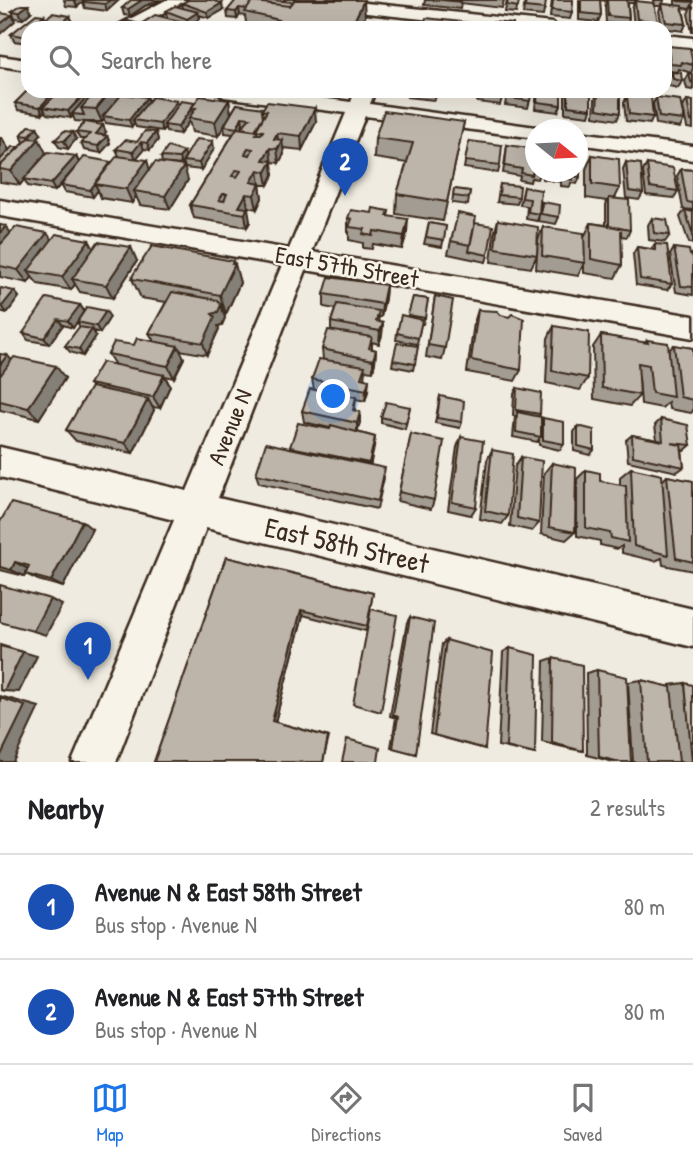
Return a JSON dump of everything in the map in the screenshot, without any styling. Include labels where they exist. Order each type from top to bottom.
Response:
[{"type":"street","points":[[135,21],[178,0]]},
{"type":"street","points":[[293,0],[399,6],[503,21]]},
{"type":"street","points":[[672,41],[693,43]]},
{"type":"street","points":[[0,61],[21,64]]},
{"type":"street","points":[[331,98],[361,100],[525,130]]},
{"type":"street","name":"Avenue N","points":[[94,762],[361,100]]},
{"type":"street","points":[[588,139],[693,153]]},
{"type":"street","name":"East 57th Street","points":[[0,208],[693,327]]},
{"type":"street","name":"East 58th Street","points":[[0,462],[693,628]]},
{"type":"building","points":[[110,0],[105,4],[83,2]]},
{"type":"building","points":[[131,0],[142,0],[128,9],[122,8]]},
{"type":"building","points":[[188,0],[222,3],[207,12],[182,3]]},
{"type":"building","points":[[236,0],[262,0],[260,3],[252,2],[247,9],[227,11]]},
{"type":"building","points":[[268,0],[293,2],[290,6],[266,3]]},
{"type":"building","points":[[294,0],[364,0],[354,21],[278,21],[245,12],[252,2],[290,6]]},
{"type":"building","points":[[508,0],[519,0],[518,7],[507,5]]},
{"type":"building","points":[[526,0],[546,0],[545,9],[525,7]]},
{"type":"building","points":[[553,0],[573,0],[572,12],[552,10]]},
{"type":"building","points":[[581,0],[600,0],[601,15],[581,13]]},
{"type":"building","points":[[607,0],[627,0],[629,18],[608,16]]},
{"type":"building","points":[[635,1],[654,3],[658,21],[637,19]]},
{"type":"building","points":[[662,4],[682,6],[686,24],[666,21]]},
{"type":"building","points":[[21,5],[28,5],[19,12],[12,11]]},
{"type":"building","points":[[175,6],[198,12],[187,19],[166,11]]},
{"type":"building","points":[[0,13],[12,15],[0,24]]},
{"type":"building","points":[[52,13],[70,16],[65,21],[43,21]]},
{"type":"building","points":[[36,14],[44,15],[37,21],[27,21]]},
{"type":"building","points":[[155,15],[180,21],[146,21]]},
{"type":"building","points":[[426,18],[453,21],[425,21]]},
{"type":"building","points":[[21,26],[21,36],[11,34]]},
{"type":"building","points":[[672,46],[690,48],[693,65],[682,62],[681,65],[672,64]]},
{"type":"building","points":[[672,72],[681,73],[682,81],[673,79]]},
{"type":"building","points":[[21,97],[48,98],[40,107],[15,103]]},
{"type":"building","points":[[53,98],[80,98],[68,111],[43,107]]},
{"type":"building","points":[[86,98],[90,98],[81,108],[84,115],[72,114]]},
{"type":"building","points":[[90,98],[105,98],[96,109],[81,108]]},
{"type":"building","points":[[119,98],[146,98],[129,120],[103,116]]},
{"type":"building","points":[[151,98],[177,101],[160,124],[133,120]]},
{"type":"building","points":[[198,98],[229,100],[215,122],[189,118],[196,108],[191,108]]},
{"type":"building","points":[[507,98],[531,98],[530,101]]},
{"type":"building","points":[[537,98],[561,98],[561,105],[537,102]]},
{"type":"building","points":[[568,98],[591,98],[591,109],[568,106]]},
{"type":"building","points":[[598,98],[620,98],[620,113],[597,109]]},
{"type":"building","points":[[627,98],[651,98],[653,117],[629,114]]},
{"type":"building","points":[[656,98],[680,100],[684,120],[659,117]]},
{"type":"building","points":[[687,100],[693,101],[693,122],[691,121]]},
{"type":"building","points":[[181,101],[195,103],[178,127],[164,125]]},
{"type":"building","points":[[267,102],[315,108],[301,136],[277,133],[274,139],[282,140],[277,149],[270,148],[263,160],[272,161],[266,172],[258,170],[251,182],[260,184],[254,195],[246,194],[239,207],[247,208],[245,214],[190,205],[237,128],[258,131],[256,134],[261,134],[263,131],[256,130],[267,111],[262,110]],"holes":[[[248,148],[253,149],[250,155],[245,154]],[[236,170],[241,171],[237,177],[232,176]],[[223,194],[227,194],[224,201],[219,200]]]},
{"type":"building","points":[[237,104],[263,108],[263,117],[255,130],[241,128],[250,118],[242,117],[237,128],[224,126]]},
{"type":"building","points":[[384,111],[464,122],[447,202],[397,194],[413,143],[375,138]]},
{"type":"building","points":[[85,122],[103,125],[96,134],[107,136],[98,146],[81,143],[90,134],[76,132]]},
{"type":"building","points":[[29,126],[37,127],[29,136],[21,135]]},
{"type":"building","points":[[64,131],[73,132],[64,141],[55,140]]},
{"type":"building","points":[[145,131],[156,132],[147,143],[141,142],[133,152],[116,149],[125,140],[137,142]]},
{"type":"building","points":[[29,138],[39,139],[11,171],[0,169],[0,166]]},
{"type":"building","points":[[196,139],[213,141],[199,163],[183,161]]},
{"type":"building","points":[[469,141],[502,145],[500,165],[465,161]]},
{"type":"building","points":[[507,145],[525,147],[525,174],[521,173],[522,169],[505,166]]},
{"type":"building","points":[[12,147],[19,147],[0,166],[0,160]]},
{"type":"building","points":[[168,147],[184,152],[179,158],[161,157]]},
{"type":"building","points":[[48,152],[76,156],[51,184],[24,179]]},
{"type":"building","points":[[592,155],[619,159],[620,188],[592,184]]},
{"type":"building","points":[[117,156],[147,160],[126,189],[95,184]]},
{"type":"building","points":[[84,157],[111,162],[90,190],[61,185]]},
{"type":"building","points":[[155,162],[184,166],[165,196],[134,191]]},
{"type":"building","points":[[626,162],[641,164],[643,193],[629,191]]},
{"type":"building","points":[[647,164],[673,168],[678,191],[650,187]]},
{"type":"building","points":[[681,169],[693,170],[693,203],[687,202]]},
{"type":"building","points":[[500,184],[520,186],[519,197],[499,195]]},
{"type":"building","points":[[524,187],[541,190],[539,214],[528,212],[530,199],[522,198]]},
{"type":"building","points":[[454,189],[470,191],[469,198],[453,196]]},
{"type":"building","points":[[609,198],[629,200],[630,230],[609,226]]},
{"type":"building","points":[[542,202],[560,205],[559,217],[541,214]]},
{"type":"building","points":[[373,208],[389,211],[387,216],[408,219],[404,236],[374,231],[373,236],[363,234],[365,229],[349,227],[351,210],[372,213]]},
{"type":"building","points":[[685,210],[693,212],[693,235]]},
{"type":"building","points":[[458,213],[476,217],[470,245],[451,241]]},
{"type":"building","points":[[652,218],[667,220],[670,235],[654,233]]},
{"type":"building","points":[[498,220],[538,227],[537,255],[495,248]]},
{"type":"building","points":[[429,223],[446,226],[444,240],[426,237]]},
{"type":"building","points":[[475,223],[493,226],[488,255],[469,251]]},
{"type":"building","points":[[591,223],[621,228],[622,265],[591,259]]},
{"type":"building","points":[[16,227],[47,233],[18,270],[0,266],[0,245]]},
{"type":"building","points":[[543,227],[584,233],[585,263],[542,256]]},
{"type":"building","points":[[56,234],[89,240],[62,277],[28,271]]},
{"type":"building","points":[[98,242],[131,247],[106,285],[72,279]]},
{"type":"building","points":[[655,244],[667,245],[672,284],[640,279],[637,247],[655,250]]},
{"type":"building","points":[[152,246],[233,261],[232,264],[235,264],[220,295],[132,279]]},
{"type":"building","points":[[674,248],[689,250],[693,256],[693,287],[681,286]]},
{"type":"building","points":[[329,277],[386,285],[382,304],[324,294]]},
{"type":"building","points":[[0,290],[14,291],[0,306]]},
{"type":"building","points":[[172,292],[217,300],[221,305],[218,312],[212,314],[215,317],[203,343],[149,333]]},
{"type":"building","points":[[435,296],[453,300],[445,348],[428,345]]},
{"type":"building","points":[[413,297],[428,299],[425,318],[408,315]]},
{"type":"building","points":[[47,298],[80,305],[68,321],[58,319],[44,338],[23,333]]},
{"type":"building","points":[[337,304],[379,311],[376,321],[383,323],[380,331],[331,322]]},
{"type":"building","points":[[87,307],[106,311],[96,326],[77,322]]},
{"type":"building","points":[[478,310],[497,311],[501,315],[509,317],[512,314],[524,319],[521,370],[471,360]]},
{"type":"building","points":[[401,315],[422,320],[418,338],[397,333]]},
{"type":"building","points":[[554,326],[589,332],[588,378],[552,371]]},
{"type":"building","points":[[79,327],[92,329],[79,349],[65,346]]},
{"type":"building","points":[[328,330],[372,337],[369,348],[376,350],[373,360],[322,349]]},
{"type":"building","points":[[601,335],[648,343],[647,340],[668,343],[673,397],[652,393],[649,365],[638,363],[640,395],[602,388]]},
{"type":"building","points":[[137,338],[178,346],[168,366],[108,354],[114,342],[134,345]]},
{"type":"building","points":[[397,343],[418,346],[415,364],[393,360]]},
{"type":"building","points":[[674,345],[693,348],[693,400],[680,397]]},
{"type":"building","points":[[0,354],[7,355],[0,365]]},
{"type":"building","points":[[14,357],[56,366],[28,408],[0,401],[0,376]]},
{"type":"building","points":[[319,359],[365,366],[361,378],[369,380],[366,390],[312,379]]},
{"type":"building","points":[[102,362],[164,375],[153,397],[89,384]]},
{"type":"building","points":[[91,387],[148,399],[125,443],[66,430]]},
{"type":"building","points":[[517,388],[541,393],[540,414],[516,410]]},
{"type":"building","points":[[310,389],[356,397],[353,410],[360,412],[357,423],[302,411]]},
{"type":"building","points":[[440,396],[464,401],[462,422],[437,418]]},
{"type":"building","points":[[386,402],[410,407],[406,423],[381,417]]},
{"type":"building","points":[[517,412],[541,417],[541,437],[516,432]]},
{"type":"building","points":[[543,418],[564,422],[564,444],[543,440]]},
{"type":"building","points":[[661,419],[688,425],[691,445],[671,443],[681,445],[684,467],[633,456],[632,435],[663,441]]},
{"type":"building","points":[[298,423],[330,429],[331,425],[375,437],[369,463],[290,447]]},
{"type":"building","points":[[578,426],[594,430],[594,450],[578,446]]},
{"type":"building","points":[[411,434],[444,441],[434,500],[399,492]]},
{"type":"building","points":[[461,437],[483,441],[476,507],[452,502]]},
{"type":"building","points":[[266,443],[385,468],[378,501],[256,474]]},
{"type":"building","points":[[492,450],[513,454],[508,516],[485,511]]},
{"type":"building","points":[[521,457],[542,461],[539,523],[517,518]]},
{"type":"building","points":[[552,463],[576,468],[575,532],[549,527]]},
{"type":"building","points":[[631,468],[662,475],[668,555],[634,546]]},
{"type":"building","points":[[586,470],[600,473],[600,481],[626,486],[628,542],[611,538],[610,533],[586,528]]},
{"type":"building","points":[[667,476],[693,481],[693,562],[676,558]]},
{"type":"building","points":[[11,503],[82,521],[51,581],[25,574],[29,566],[15,562],[11,570],[0,567],[0,522]]},
{"type":"building","points":[[226,557],[373,593],[367,626],[301,610],[272,721],[328,737],[323,762],[154,762]]},
{"type":"building","points":[[0,585],[50,599],[33,631],[0,622]]},
{"type":"building","points":[[371,609],[397,615],[381,712],[353,704]]},
{"type":"building","points":[[410,617],[434,623],[416,754],[393,748],[398,717],[393,715]]},
{"type":"building","points":[[446,640],[493,653],[485,749],[434,735]]},
{"type":"building","points":[[0,646],[23,652],[4,691],[0,690]]},
{"type":"building","points":[[510,648],[537,655],[535,754],[506,747]]},
{"type":"building","points":[[553,658],[582,665],[583,751],[552,743]]},
{"type":"building","points":[[597,670],[627,677],[631,762],[599,757]]},
{"type":"building","points":[[641,680],[671,687],[679,762],[647,762]]},
{"type":"building","points":[[685,683],[693,685],[693,762],[692,762]]},
{"type":"building","points":[[0,698],[25,706],[0,757]]},
{"type":"building","points":[[347,739],[380,748],[378,762],[342,762]]},
{"type":"place","name":"Avenue N & East 57th Street","points":[[345,196]]},
{"type":"place","name":"Avenue N & East 58th Street","points":[[88,680]]}]
